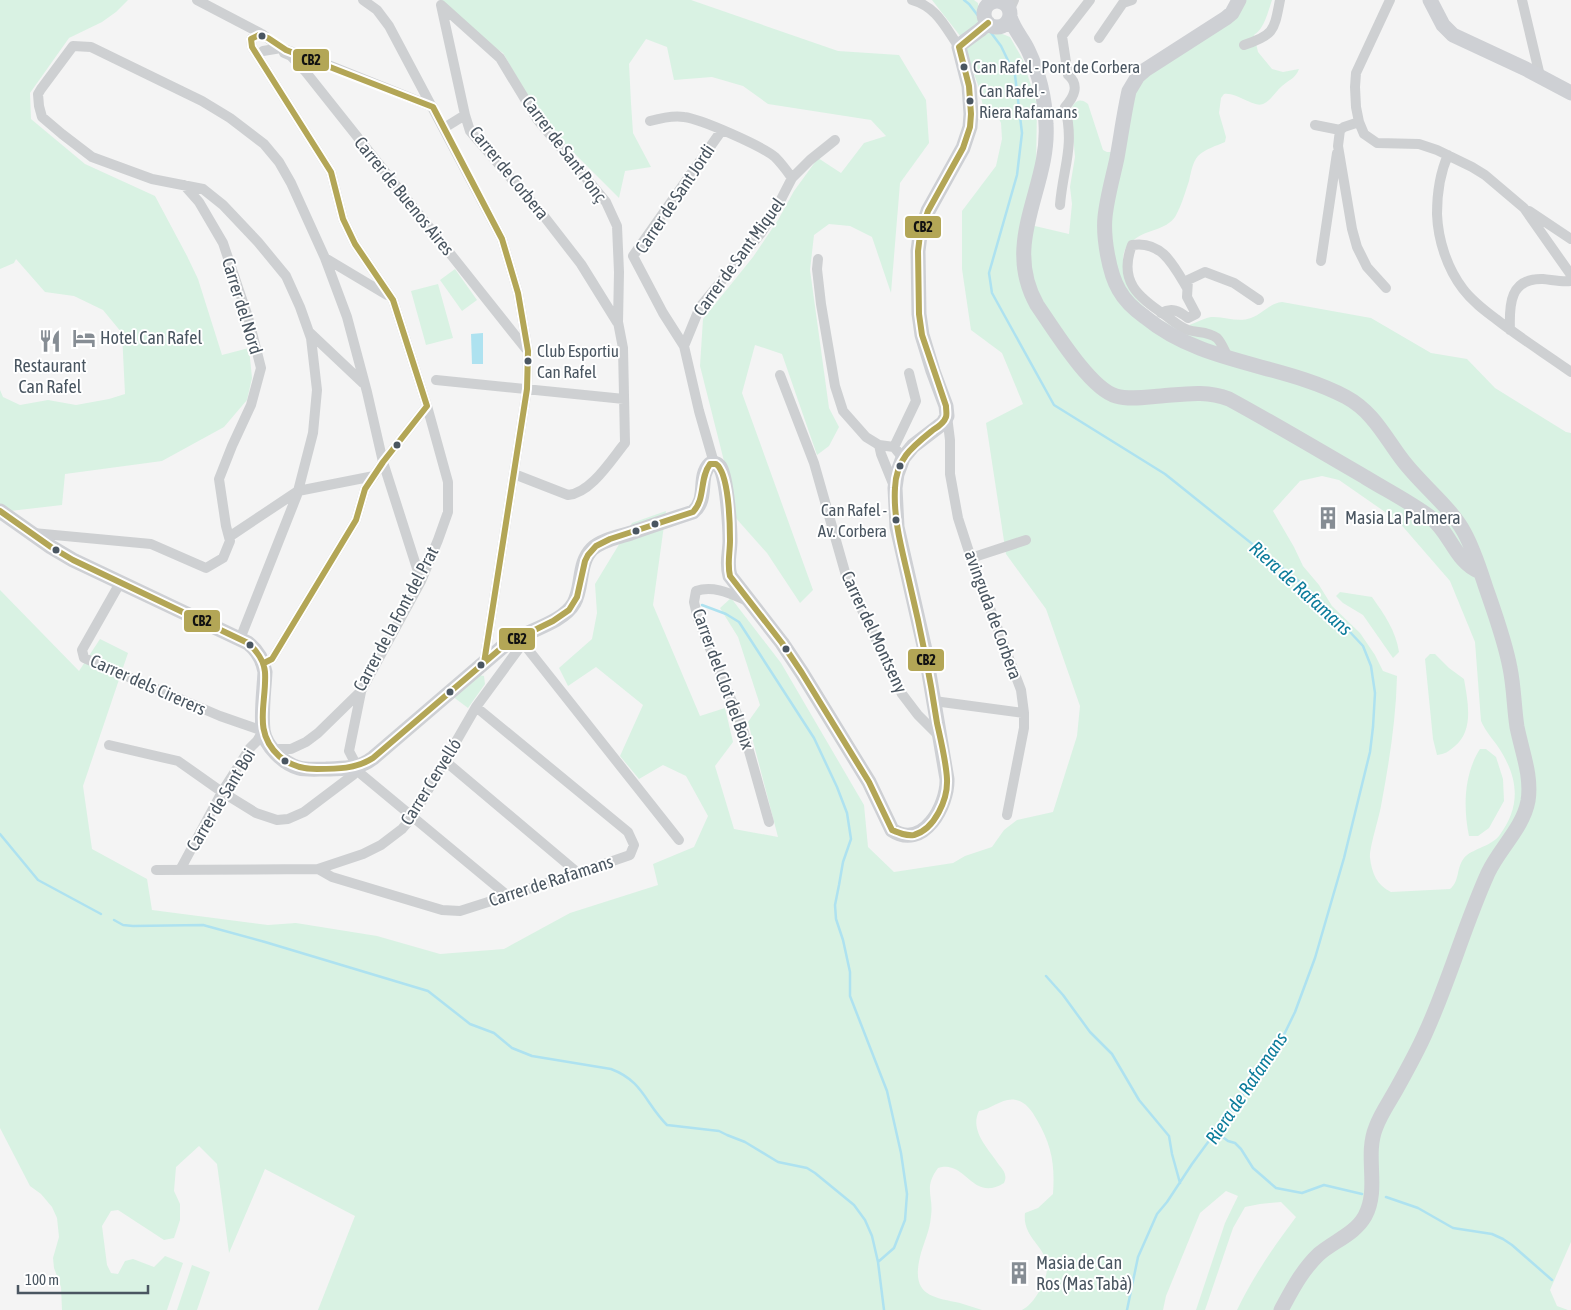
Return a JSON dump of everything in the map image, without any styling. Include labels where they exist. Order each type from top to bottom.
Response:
[{"type":"street","points":[[197,0],[243,25],[265,45],[323,63],[433,107]]},
{"type":"street","points":[[362,0],[377,10],[389,26],[433,107],[502,239],[518,293],[528,351],[527,389],[484,663]]},
{"type":"street","points":[[818,260],[817,269],[821,304],[835,386],[843,411],[866,437],[879,445],[898,452],[913,446],[943,424],[947,416],[946,406],[932,371],[922,335],[919,314],[918,251],[920,235],[928,211],[964,148],[970,127],[971,114],[963,43],[935,12],[923,3],[912,0]]},
{"type":"street","points":[[1060,204],[1070,142],[1070,127],[1065,107],[1074,97],[1075,86],[1072,78],[1068,75],[1062,36],[1090,0]]},
{"type":"street","points":[[1239,0],[1232,13],[1226,18],[1145,70],[1129,91],[1105,217],[1106,239],[1111,268],[1121,294],[1148,320],[1176,339],[1228,359],[1298,378],[1343,395],[1368,412],[1415,476],[1456,520],[1464,532],[1502,637],[1510,668],[1517,723],[1529,780],[1527,806],[1521,822],[1492,864],[1445,988],[1424,1037],[1377,1125],[1371,1146],[1372,1194],[1365,1216],[1352,1231],[1323,1251],[1309,1265],[1294,1286],[1281,1310]]},
{"type":"street","points":[[1244,45],[1269,34],[1276,24],[1280,0]]},
{"type":"street","points":[[1390,0],[1356,73],[1356,107],[1364,134],[1377,143],[1419,144],[1448,155],[1485,175],[1524,208],[1571,239]]},
{"type":"street","points":[[1430,0],[1443,25],[1453,35],[1540,76],[1571,93]]},
{"type":"street","points":[[1522,0],[1540,76]]},
{"type":"street","points":[[1099,38],[1125,1]]},
{"type":"street","name":"Carrer de Corbera","points":[[442,5],[470,131],[543,215],[581,264],[618,322]]},
{"type":"street","name":"Carrer de Sant Ponç","points":[[442,5],[500,58],[537,119],[606,202],[617,226],[619,272],[618,322]]},
{"type":"street","points":[[963,43],[997,10],[1028,49],[1042,94],[1046,125],[1046,149],[1027,220],[1024,246],[1025,276],[1036,305],[1102,390],[1121,397],[1141,398],[1205,393],[1216,394],[1229,399],[1429,516],[1442,528],[1459,556],[1468,566],[1480,572]]},
{"type":"street","name":"Carrer de la Font del Prat","points":[[265,45],[263,64],[331,172],[343,219],[351,236],[391,298],[427,406],[448,482],[448,512],[421,581],[361,691],[318,733],[306,742],[292,749],[273,749]]},
{"type":"street","name":"Carrer de Buenos Aires","points":[[265,45],[291,56],[305,71],[528,351]]},
{"type":"street","points":[[240,639],[298,491],[313,433],[317,390],[309,332],[286,276],[258,242],[223,205],[203,189],[152,179],[92,157],[42,117],[38,106],[38,94],[73,46],[91,47],[202,101],[230,118],[264,144],[279,162],[325,258],[346,317],[383,462],[421,581]]},
{"type":"street","points":[[444,128],[465,115]]},
{"type":"street","name":"Carrer de Sant Miquel","points":[[650,121],[669,116],[683,116],[699,120],[774,156],[792,178],[761,233],[700,307],[684,346]]},
{"type":"street","points":[[1315,125],[1340,130],[1359,122]]},
{"type":"street","name":"Carrer de Sant Jordi","points":[[684,346],[663,313],[633,256],[722,130]]},
{"type":"street","points":[[1340,130],[1339,150],[1352,229],[1357,247],[1367,267],[1386,288]]},
{"type":"street","points":[[792,178],[810,160],[835,140]]},
{"type":"street","points":[[1321,261],[1336,154],[1339,150]]},
{"type":"street","points":[[1448,155],[1440,180],[1437,205],[1438,232],[1442,247],[1456,280],[1481,307],[1510,330],[1571,372]]},
{"type":"street","name":"Carrer del Nord","points":[[184,185],[199,202],[223,243],[248,317],[261,368],[251,405],[219,479],[229,537]]},
{"type":"street","points":[[1524,208],[1571,275]]},
{"type":"street","points":[[1187,288],[1167,257],[1158,250],[1143,244],[1132,245],[1128,270],[1131,283],[1140,297],[1188,330],[1209,333],[1219,339],[1228,359]]},
{"type":"street","points":[[619,272],[633,256]]},
{"type":"street","points":[[325,258],[391,298]]},
{"type":"street","points":[[1161,312],[1168,309],[1174,310],[1188,318],[1196,314],[1187,297],[1188,280],[1205,272],[1234,283],[1258,300]]},
{"type":"street","points":[[1510,330],[1511,300],[1519,286],[1529,281],[1541,279],[1571,281]]},
{"type":"street","points":[[514,474],[568,495],[576,494],[587,488],[626,443],[623,348],[618,322]]},
{"type":"street","points":[[309,332],[364,384]]},
{"type":"street","points":[[684,346],[699,411],[714,463],[720,467],[725,489],[730,526],[728,568],[730,576],[782,643],[802,673],[870,782],[892,830],[900,835],[908,836],[927,827],[934,819],[945,801],[948,790],[920,622],[897,527],[895,488],[898,452],[916,401],[910,373]]},
{"type":"street","name":"Carrer del Montseny","points":[[780,375],[814,463],[852,591],[902,694],[918,715],[939,736]]},
{"type":"street","points":[[436,380],[624,398]]},
{"type":"street","points":[[264,663],[272,659],[356,520],[365,489],[383,462],[427,406]]},
{"type":"street","name":"avinguda de Corbera","points":[[947,416],[953,495],[971,558],[1021,690],[1024,728],[1007,815]]},
{"type":"street","points":[[879,445],[895,488]]},
{"type":"street","points":[[109,744],[178,761],[256,813],[276,820],[288,819],[304,812],[353,775],[358,767],[373,758],[518,636],[564,615],[574,604],[586,558],[594,548],[607,540],[692,512],[698,508],[703,495],[705,471],[710,464],[714,463]]},
{"type":"street","points":[[30,533],[151,544],[206,568],[223,558],[230,541],[229,537],[298,491],[374,476]]},
{"type":"street","points":[[0,511],[30,533],[73,560],[240,639],[254,648],[264,663],[265,672],[263,731],[266,740],[281,758],[298,768],[306,769],[358,767]]},
{"type":"street","points":[[971,558],[1026,540]]},
{"type":"street","name":"Carrer dels Cirerers","points":[[120,583],[82,650],[84,658],[212,712],[263,731]]},
{"type":"street","name":"Carrer del Clot del Boix","points":[[751,602],[726,592],[705,588],[696,591],[694,602],[698,620],[742,726],[769,822]]},
{"type":"street","name":"Carrer Cervelló","points":[[156,870],[318,869],[363,854],[381,845],[402,829],[413,816],[476,707],[522,643],[542,626]]},
{"type":"street","points":[[522,643],[679,840]]},
{"type":"street","points":[[361,691],[349,751],[361,774],[508,896]]},
{"type":"street","points":[[934,701],[1024,713]]},
{"type":"street","name":"Carrer de Rafamans","points":[[318,869],[332,877],[442,910],[460,911],[630,855],[634,845],[628,832],[476,707]]},
{"type":"street","name":"Carrer de Sant Boi","points":[[180,870],[222,792],[263,731]]},
{"type":"street","points":[[446,761],[578,873]]},
{"type":"green space","points":[[0,0],[128,0],[102,22],[69,38],[30,93],[31,119],[85,164],[155,196],[198,279],[222,355],[249,348],[252,378],[247,400],[224,427],[162,461],[65,474],[62,505],[10,511],[0,521],[0,390],[3,397],[20,405],[48,400],[76,405],[125,394],[122,333],[103,310],[74,296],[45,292],[16,259],[14,263],[0,269]]},
{"type":"green space","points":[[441,0],[691,0],[838,51],[899,55],[926,100],[929,143],[900,183],[891,293],[872,237],[850,226],[829,224],[814,235],[810,270],[829,408],[839,427],[829,446],[817,455],[782,354],[755,345],[742,393],[813,590],[800,603],[767,553],[734,516],[725,465],[700,366],[703,319],[753,257],[778,220],[794,191],[818,158],[841,173],[864,143],[886,136],[871,120],[768,104],[743,86],[712,77],[674,80],[667,47],[646,39],[629,64],[633,133],[651,167],[625,171],[619,198],[543,122],[503,53],[473,33]]},
{"type":"green space","points":[[932,0],[974,0],[978,3],[979,19],[986,33],[1000,33],[1010,37],[1023,60],[1037,105],[1036,168],[1022,223],[1069,234],[1072,204],[1070,187],[1075,157],[1071,112],[1074,103],[1082,101],[1088,104],[1103,150],[1114,152],[1125,93],[1210,24],[1235,0],[1272,0],[1261,28],[1254,35],[1258,52],[1272,69],[1283,72],[1299,69],[1298,72],[1270,99],[1261,105],[1230,94],[1224,94],[1221,98],[1219,113],[1226,137],[1225,142],[1204,151],[1196,159],[1175,217],[1166,225],[1140,236],[1129,244],[1124,251],[1124,273],[1127,284],[1133,294],[1148,310],[1177,329],[1211,317],[1236,320],[1251,318],[1274,304],[1282,302],[1371,318],[1431,353],[1467,359],[1495,388],[1566,432],[1571,433],[1571,1242],[1550,1290],[1557,1306],[1568,1310],[1237,1310],[1264,1262],[1296,1217],[1281,1202],[1245,1207],[1233,1228],[1205,1310],[1196,1310],[1225,1223],[1238,1196],[1226,1191],[1200,1213],[1166,1296],[1163,1310],[1022,1310],[1030,1304],[1040,1290],[1046,1276],[1047,1265],[1040,1248],[1025,1224],[1025,1213],[1038,1208],[1053,1194],[1053,1174],[1046,1138],[1031,1110],[1020,1101],[1007,1100],[979,1111],[976,1126],[982,1140],[1004,1172],[1004,1183],[993,1188],[984,1188],[976,1185],[956,1169],[948,1167],[938,1168],[931,1181],[932,1209],[918,1270],[918,1279],[921,1287],[932,1296],[982,1310],[318,1310],[355,1216],[265,1169],[229,1253],[217,1164],[199,1146],[176,1167],[174,1191],[180,1204],[180,1220],[174,1238],[164,1240],[118,1210],[111,1211],[102,1226],[107,1265],[111,1273],[118,1274],[125,1261],[133,1259],[154,1267],[165,1256],[183,1263],[167,1310],[62,1310],[61,1287],[54,1268],[53,1258],[59,1237],[57,1218],[52,1207],[41,1194],[30,1186],[0,1128],[0,590],[79,671],[100,639],[128,653],[83,786],[92,849],[147,879],[152,910],[268,925],[296,923],[377,936],[440,954],[504,949],[570,913],[658,885],[653,864],[694,847],[708,816],[686,776],[663,765],[639,779],[620,756],[643,705],[596,667],[568,686],[559,668],[592,639],[597,613],[595,584],[632,523],[666,511],[653,605],[700,716],[725,708],[733,742],[715,766],[734,829],[778,837],[748,722],[760,705],[738,637],[720,608],[731,598],[781,663],[864,805],[868,847],[894,872],[953,863],[965,856],[992,847],[1004,830],[1017,820],[1053,812],[1077,736],[1080,706],[1046,609],[1006,554],[986,423],[1023,404],[1002,353],[971,330],[962,269],[962,211],[996,166],[1002,139],[1001,123],[999,119],[985,114],[978,85],[961,37]],"holes":[[[1322,476],[1339,480],[1398,521],[1450,581],[1475,642],[1481,721],[1502,753],[1512,774],[1515,795],[1514,805],[1506,826],[1495,840],[1471,852],[1464,858],[1455,882],[1450,889],[1391,892],[1382,886],[1374,874],[1370,854],[1389,758],[1397,676],[1383,671],[1360,633],[1332,606],[1319,585],[1303,566],[1273,511],[1300,481]]]},
{"type":"green space","points":[[455,269],[477,300],[462,311],[440,280]]},
{"type":"green space","points":[[438,284],[453,338],[426,345],[411,291]]},
{"type":"green space","points":[[1340,592],[1372,597],[1385,616],[1395,637],[1399,652],[1393,658],[1363,615],[1343,603],[1336,596]]},
{"type":"green space","points":[[1430,654],[1435,654],[1464,679],[1468,706],[1467,724],[1461,739],[1448,751],[1437,755],[1433,739],[1425,659]]},
{"type":"green space","points":[[478,675],[484,676],[485,684],[468,708],[452,696]]},
{"type":"green space","points":[[1480,749],[1486,749],[1496,757],[1503,779],[1504,801],[1489,828],[1478,836],[1469,836],[1466,814],[1466,791],[1471,769]]},
{"type":"green space","points":[[192,1265],[210,1272],[197,1310],[177,1310]]},
{"type":"water","points":[[483,333],[483,364],[472,364],[471,334]]},
{"type":"waterway","name":"Riera de Rafamans","points":[[964,0],[982,21]]},
{"type":"waterway","name":"Riera de Rafamans","points":[[989,30],[1001,46],[1015,75],[1022,133],[1017,175],[989,273],[992,293],[1054,405],[1165,474],[1301,583],[1322,602],[1363,646],[1371,666],[1375,693],[1370,752],[1344,858],[1315,958],[1295,1012],[1278,1047],[1157,1214],[1138,1257],[1127,1310]]},
{"type":"waterway","points":[[702,605],[726,614],[739,622],[814,738],[847,813],[851,839],[843,862],[835,905],[836,919],[850,972],[850,996],[887,1091],[901,1153],[907,1194],[905,1220],[894,1248],[878,1262]]},
{"type":"waterway","points":[[0,834],[38,880],[101,914]]},
{"type":"waterway","points":[[114,920],[123,925],[133,926],[203,925],[428,991],[470,1024],[494,1033],[512,1048],[532,1056],[611,1069],[622,1074],[637,1086],[667,1125],[719,1131],[745,1142],[778,1162],[807,1168],[854,1205],[865,1220],[872,1236],[878,1262],[884,1310]]},
{"type":"waterway","points":[[1046,976],[1063,995],[1090,1032],[1112,1054],[1139,1100],[1169,1136],[1180,1183]]},
{"type":"waterway","points":[[1216,1132],[1228,1141],[1235,1143],[1253,1168],[1276,1188],[1302,1193],[1324,1185],[1362,1194]]},
{"type":"waterway","points":[[1386,1197],[1418,1208],[1453,1228],[1492,1234],[1503,1239],[1552,1280]]},
{"type":"transit line","name":"CB2","points":[[0,511],[73,560],[248,643],[259,656],[265,672],[263,727],[271,746],[287,762],[301,768],[339,768],[367,762],[373,758],[506,644],[553,621],[569,610],[577,597],[585,561],[596,546],[610,539],[693,512],[700,501],[707,470],[710,464],[716,464],[724,477],[728,499],[730,576],[782,643],[802,673],[869,782],[892,830],[908,835],[921,832],[934,820],[943,804],[947,779],[925,654],[899,537],[895,488],[898,469],[906,454],[918,442],[941,425],[946,416],[946,406],[922,335],[919,314],[918,251],[920,235],[928,211],[963,148],[970,127],[969,86],[959,47],[988,23]]},
{"type":"transit line","name":"CB2","points":[[264,663],[272,659],[356,520],[365,489],[383,462],[427,406],[393,300],[355,244],[343,219],[331,172],[252,47],[251,39],[259,35],[268,38],[286,50],[433,107],[502,239],[518,293],[528,351],[527,389],[484,663]]},
{"type":"place","name":"Can Rafel - Pont de Corbera","points":[[964,67]]},
{"type":"place","name":"Can Rafel - Riera Rafamans","points":[[970,101]]},
{"type":"place","name":"Hotel Can Rafel","points":[[84,338]]},
{"type":"place","name":"Restaurant Can Rafel","points":[[50,341]]},
{"type":"place","name":"Club Esportiu Can Rafel","points":[[528,361]]},
{"type":"place","name":"Masia La Palmera","points":[[1328,518]]},
{"type":"place","name":"Can Rafel - Av. Corbera","points":[[896,520]]},
{"type":"place","name":"Masia de Can Ros (Mas Tabà)","points":[[1019,1273]]}]
